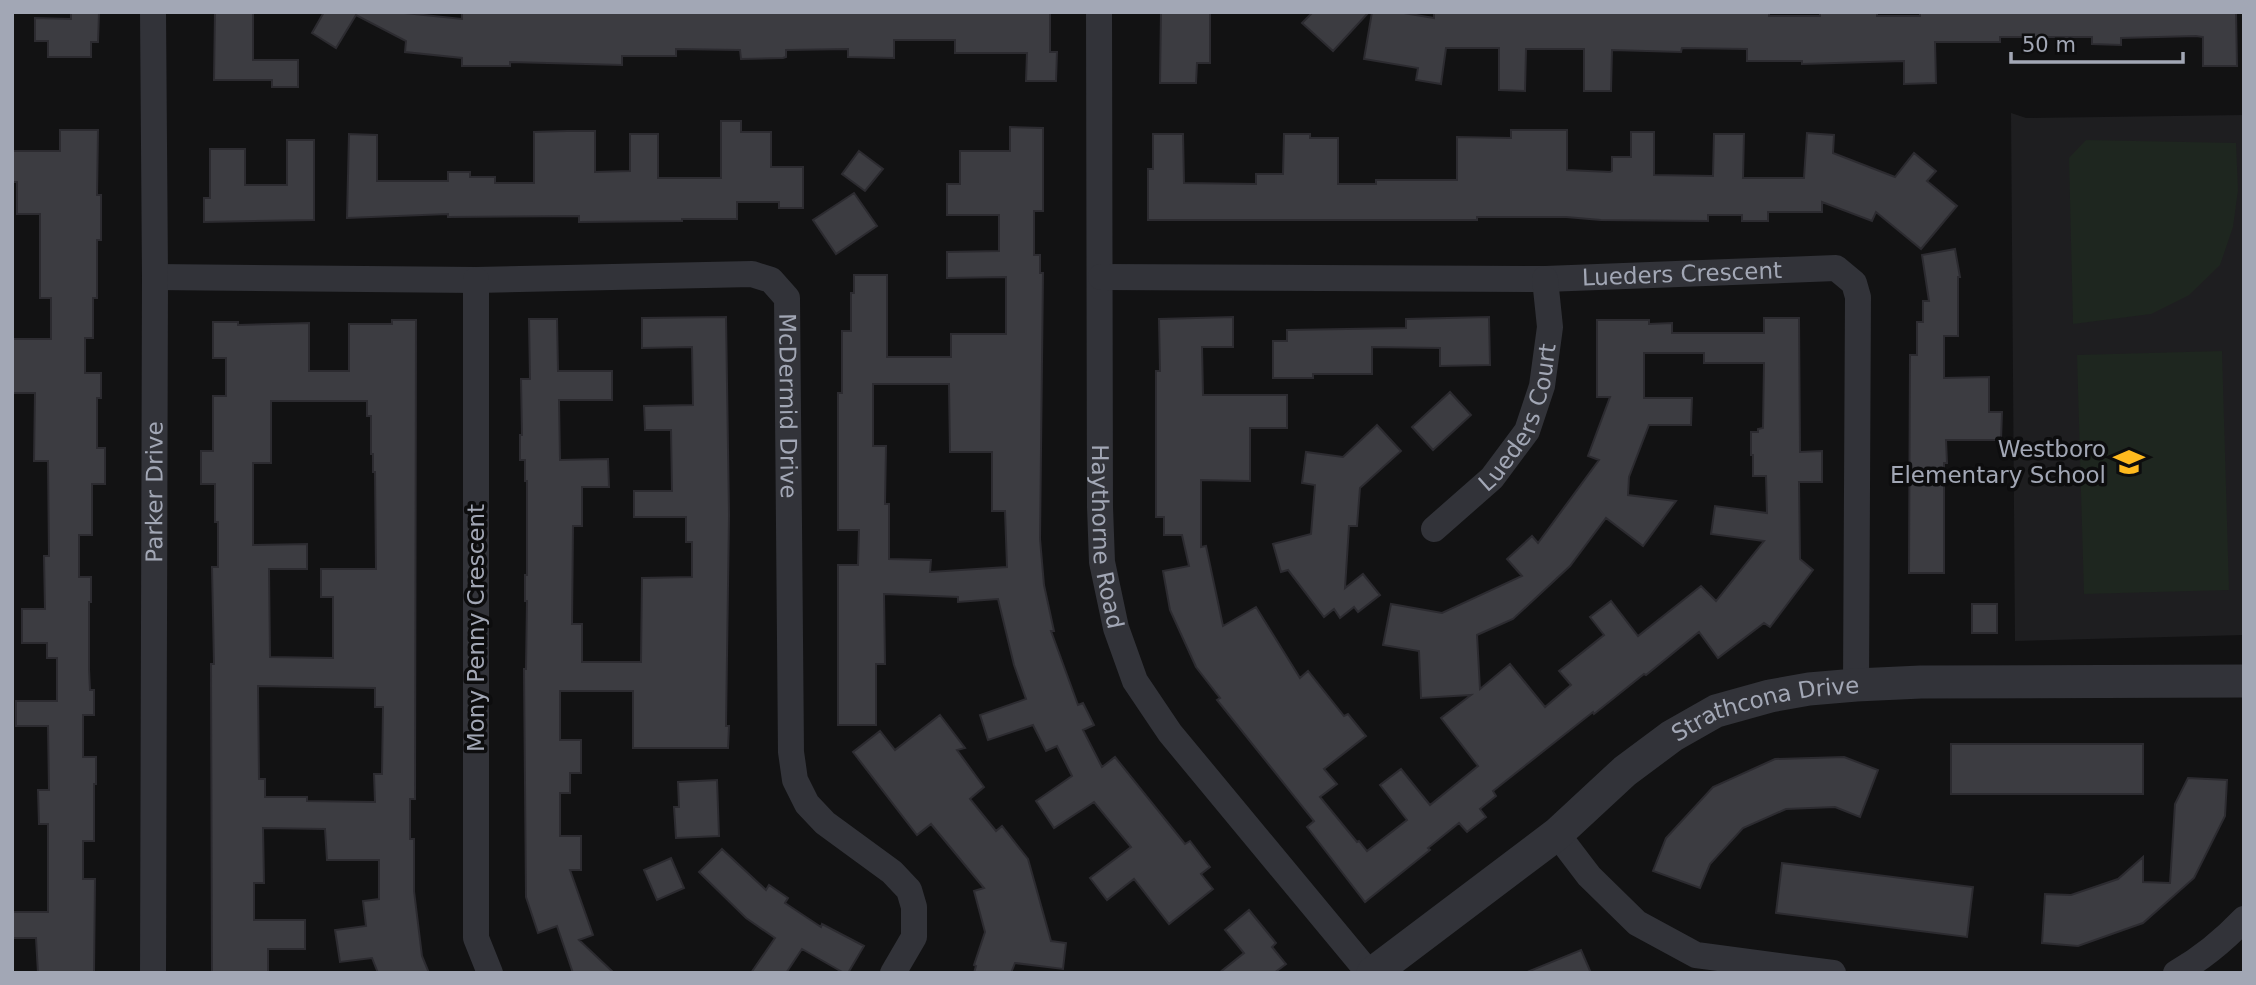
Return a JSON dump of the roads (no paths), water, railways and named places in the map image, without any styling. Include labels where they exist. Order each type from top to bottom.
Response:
[{"type":"street","name":"Parker Drive","points":[[153,12],[153,973]]},
{"type":"street","name":"Haythorne Road","points":[[1099,12],[1102,562],[1116,628],[1135,681],[1170,733],[1371,973]]},
{"type":"street","name":"Lueders Crescent","points":[[1101,277],[1545,279],[1836,268],[1854,283],[1858,306],[1856,685]]},
{"type":"street","name":"McDermid Drive","points":[[155,277],[476,280],[752,274],[771,281],[787,298],[792,761],[795,780],[807,804],[825,823],[892,872],[909,891],[914,907],[914,937],[893,973]]},
{"type":"street","name":"Lueders Court","points":[[1434,529],[1492,478],[1527,431],[1542,386],[1550,327],[1545,279]]},
{"type":"street","name":"Mony Penny Crescent","points":[[476,280],[477,938],[490,973]]},
{"type":"street","name":"Strathcona Drive","points":[[1371,973],[1557,834],[1625,771],[1672,736],[1716,711],[1770,696],[1856,685],[1921,682],[2244,681]]},
{"type":"street","points":[[1557,834],[1589,876],[1637,923],[1696,955],[1833,973]]},
{"type":"street","points":[[2176,973],[2191,965],[2244,919]]},
{"type":"place","name":"Westboro Elementary School","points":[[2129,462]]}]
